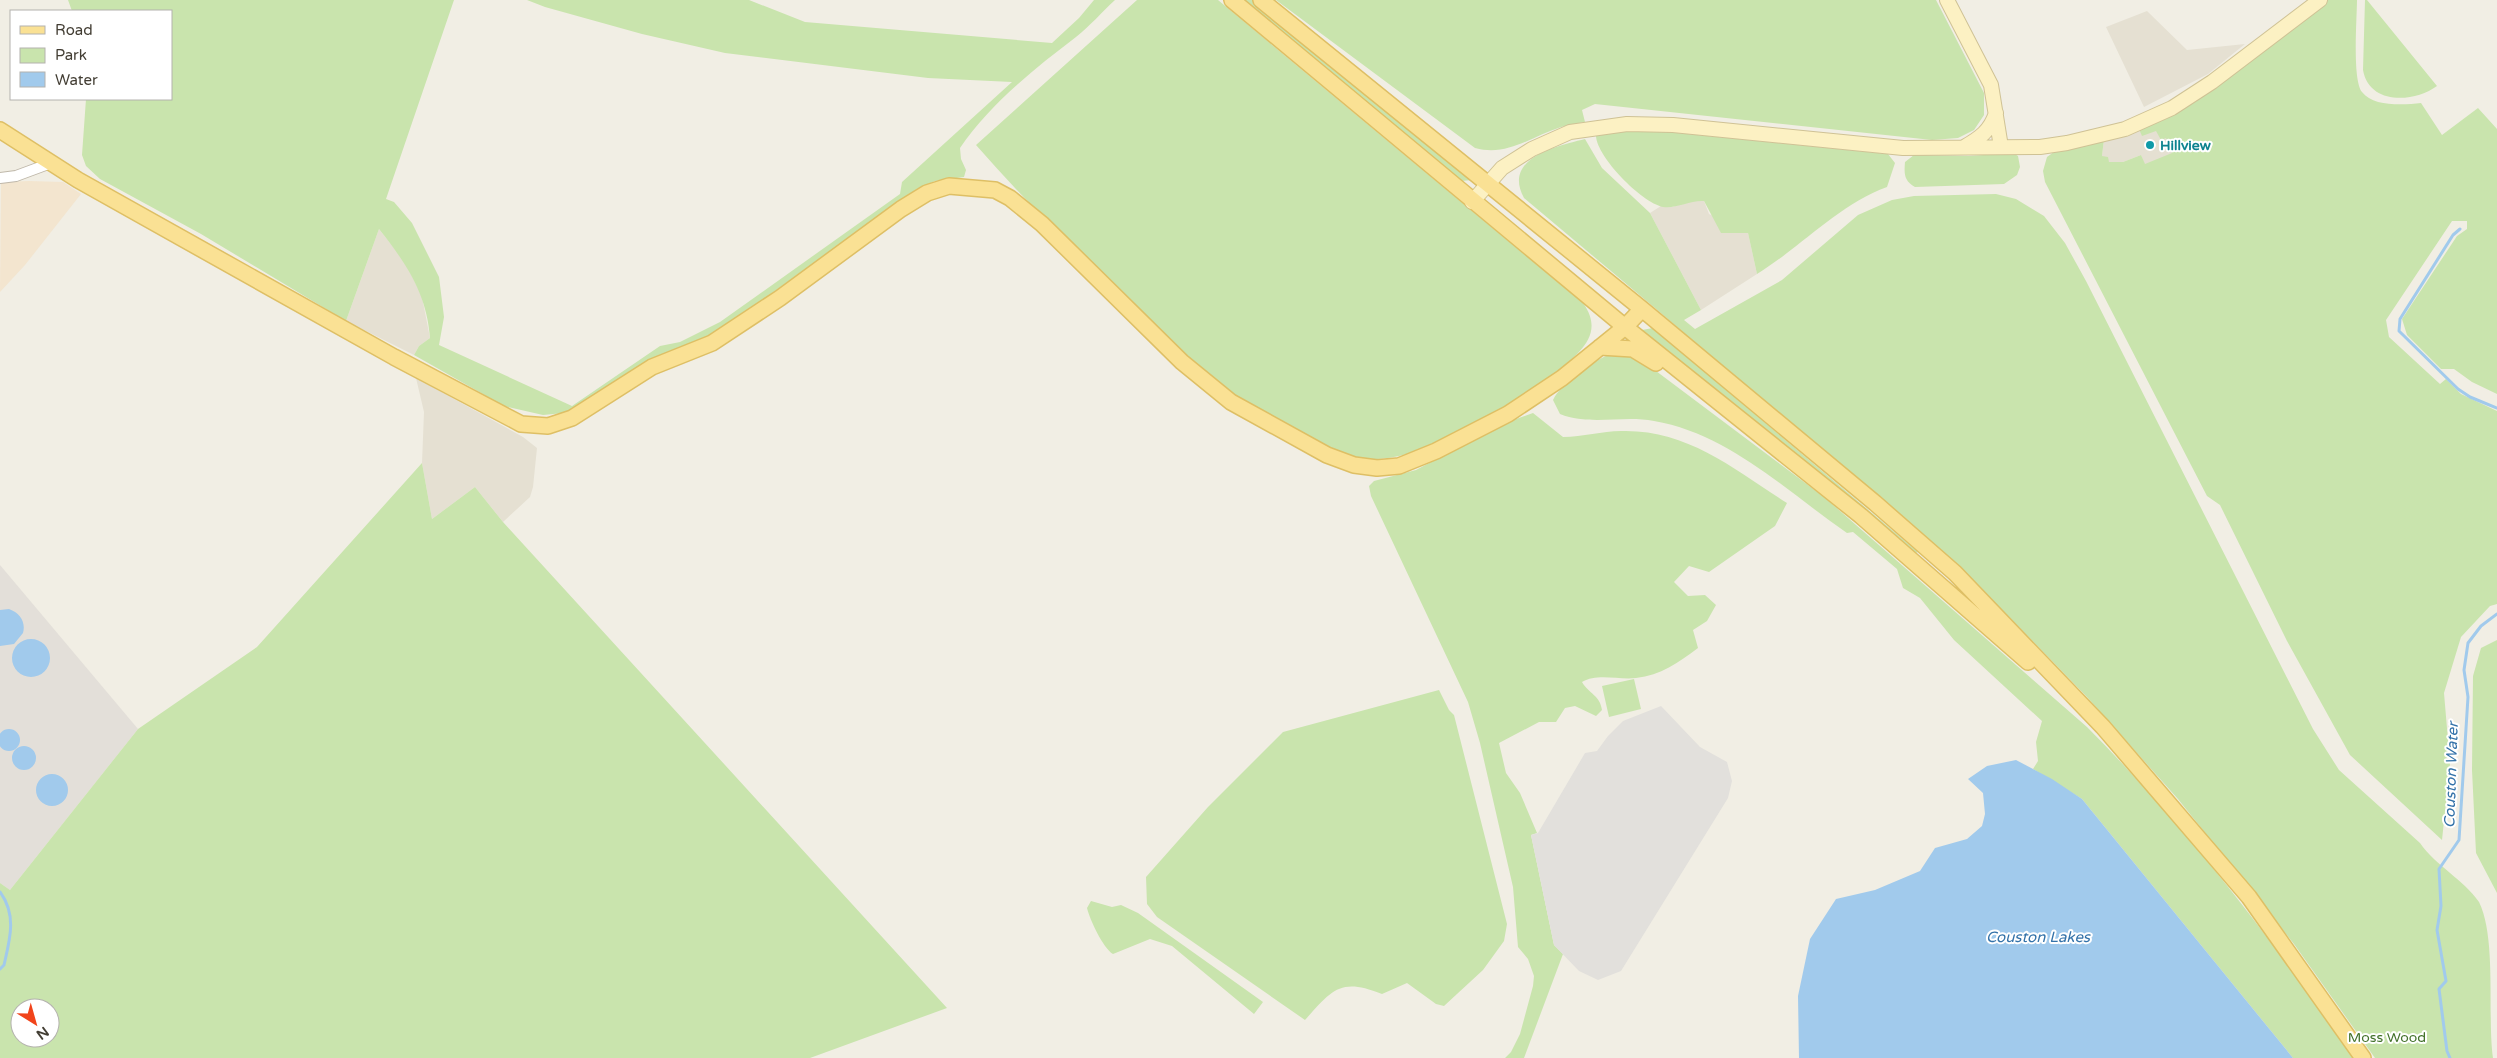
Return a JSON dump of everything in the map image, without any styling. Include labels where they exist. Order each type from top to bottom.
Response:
[{"type":"main road","points":[[1232,0],[1472,202],[1861,516],[2102,727]]},
{"type":"main road","points":[[1261,0],[1642,309],[1956,573],[2102,727],[2249,896],[2362,1058]]},
{"type":"main road","points":[[1947,0],[1991,85],[2001,147]]},
{"type":"main road","points":[[1472,202],[1502,168],[1532,148],[1570,132],[1627,124],[1672,125],[1903,148],[2040,147],[2067,144],[2125,129],[2172,108],[2212,82],[2320,0]]},
{"type":"main road","points":[[1963,148],[1983,136],[1992,124],[1996,113]]},
{"type":"main road","points":[[0,130],[51,163],[377,348],[521,424],[548,426],[572,418],[652,366],[712,343],[780,298],[901,209],[927,193],[949,186],[995,190],[1010,198],[1042,224],[1182,362],[1231,402],[1327,455],[1354,465],[1377,468],[1400,466],[1436,451],[1537,397],[1625,327],[1642,309]]},
{"type":"main road","points":[[1600,347],[1622,347],[1648,357],[1751,435],[1765,439]]},
{"type":"street","points":[[0,178],[16,176],[51,163]]},
{"type":"shaded area","points":[[2147,11],[2187,50],[2245,44],[2208,74],[2144,107],[2106,27]]},
{"type":"shaded area","points":[[2165,119],[2186,165],[2144,164],[2141,155],[2123,162],[2109,162],[2102,156],[2104,139]]},
{"type":"shaded area","points":[[1,182],[63,182],[81,194],[25,265],[0,292]]},
{"type":"shaded area","points":[[1694,200],[1704,201],[1709,214],[1748,233],[1757,274],[1701,310],[1650,213],[1661,206],[1672,207]]},
{"type":"shaded area","points":[[379,229],[405,262],[422,297],[430,338],[419,346],[414,355],[346,321]]},
{"type":"shaded area","points":[[416,378],[523,437],[537,448],[533,487],[530,497],[503,522],[475,487],[432,519],[422,463],[424,412]]},
{"type":"shaded area","points":[[0,565],[138,729],[10,890],[0,883]]},
{"type":"shaded area","points":[[1661,706],[1700,747],[1727,762],[1732,781],[1728,798],[1621,971],[1598,980],[1579,971],[1554,945],[1531,835],[1538,833],[1585,753],[1597,751],[1608,736],[1623,721]]},
{"type":"green space","points":[[68,0],[454,0],[386,199],[394,202],[412,223],[439,277],[444,317],[439,345],[572,406],[660,346],[680,342],[720,322],[900,194],[902,182],[1012,82],[928,78],[725,53],[642,34],[545,7],[527,0],[749,0],[805,22],[1052,43],[1079,18],[1094,0],[1115,0],[1081,33],[1014,88],[972,132],[960,148],[961,159],[966,170],[964,177],[935,181],[917,189],[719,331],[564,413],[543,415],[504,406],[414,355],[419,346],[430,338],[425,307],[414,280],[398,254],[379,229],[346,321],[201,234],[100,179],[86,166],[82,155],[86,100],[172,100],[172,10],[72,10]]},
{"type":"green space","points":[[1137,0],[1218,0],[1583,303],[1592,325],[1586,343],[1580,351],[1537,388],[1491,417],[1438,443],[1412,453],[1387,458],[1358,458],[1335,450],[1254,408],[1234,396],[1208,376],[1162,335],[1054,228],[976,145]]},
{"type":"green space","points":[[1242,0],[1252,0],[1472,180],[1461,181]]},
{"type":"green space","points":[[1276,0],[1936,0],[1984,93],[1984,115],[1974,130],[1958,138],[1932,140],[1595,104],[1582,110],[1585,122],[1561,127],[1509,148],[1487,150],[1475,148]]},
{"type":"green space","points":[[2328,0],[2357,0],[2357,75],[2362,92],[2367,97],[2389,104],[2421,103],[2442,135],[2478,108],[2497,129],[2497,394],[2472,382],[2454,369],[2441,369],[2407,335],[2402,319],[2457,236],[2467,229],[2467,221],[2452,221],[2386,320],[2389,337],[2440,384],[2446,379],[2461,394],[2497,411],[2497,604],[2490,606],[2461,637],[2444,693],[2450,764],[2442,840],[2350,755],[2287,641],[2220,505],[2207,496],[2045,182],[2043,171],[2047,157],[2058,149],[2104,139],[2102,156],[2108,157],[2109,162],[2123,162],[2141,155],[2145,164],[2172,153],[2166,138],[2161,140],[2156,131],[2142,136],[2139,129],[2196,100]]},
{"type":"green space","points":[[2365,0],[2367,0],[2437,86],[2417,96],[2405,98],[2394,98],[2374,90],[2367,81],[2363,70]]},
{"type":"green space","points":[[1624,131],[1668,132],[1888,154],[1895,163],[1887,187],[1852,204],[1757,274],[1748,233],[1721,233],[1704,201],[1663,207],[1643,197],[1632,188],[1604,155],[1598,145],[1596,136]]},
{"type":"green space","name":"Moss Wood","points":[[1585,139],[1602,168],[1650,213],[1701,310],[1684,320],[1695,329],[1782,280],[1858,215],[1892,200],[1914,196],[1996,194],[2016,199],[2044,216],[2065,243],[2086,281],[2313,729],[2339,770],[2420,843],[2479,902],[2485,918],[2490,956],[2493,1058],[2375,1058],[2294,944],[2178,799],[2087,697],[2011,619],[1956,566],[1524,198],[1519,184],[1520,173],[1526,164],[1548,150]]},
{"type":"green space","points":[[2013,153],[2018,156],[2020,167],[2017,175],[2004,184],[1915,187],[1907,180],[1905,174],[1905,162],[1914,155],[1969,156]]},
{"type":"green space","points":[[1653,328],[1918,552],[1914,554],[1831,482],[1642,330]]},
{"type":"green space","points":[[1614,353],[1636,356],[1824,497],[2087,727],[2159,804],[2228,886],[2292,971],[2353,1058],[2293,1058],[2082,799],[2033,769],[2038,761],[2036,742],[2042,721],[1954,640],[1920,598],[1903,588],[1897,569],[1853,532],[1847,533],[1756,466],[1707,438],[1681,428],[1642,419],[1595,420],[1571,418],[1560,414],[1553,400],[1563,386],[1598,360]]},
{"type":"green space","points":[[1533,413],[1563,437],[1614,431],[1645,432],[1689,444],[1729,465],[1787,503],[1775,526],[1709,572],[1689,566],[1674,582],[1688,596],[1705,595],[1716,605],[1707,621],[1693,630],[1698,648],[1676,663],[1653,674],[1636,678],[1601,677],[1588,679],[1582,682],[1601,705],[1602,710],[1596,716],[1575,706],[1565,708],[1556,722],[1539,722],[1499,743],[1506,773],[1520,793],[1537,833],[1531,835],[1554,945],[1563,954],[1524,1058],[1505,1058],[1511,1052],[1520,1034],[1534,976],[1528,959],[1518,947],[1513,887],[1480,743],[1468,702],[1371,496],[1369,486],[1374,481],[1416,470],[1502,424]]},
{"type":"green space","points":[[422,463],[432,519],[475,487],[503,522],[947,1008],[810,1058],[0,1058],[0,883],[10,890],[138,729],[257,647]]},
{"type":"green space","points":[[2497,640],[2497,893],[2476,853],[2472,770],[2473,676],[2481,648]]},
{"type":"green space","points":[[1634,679],[1641,709],[1609,717],[1602,686]]},
{"type":"green space","points":[[1439,690],[1449,710],[1454,715],[1507,924],[1504,941],[1483,970],[1444,1006],[1436,1004],[1407,983],[1382,994],[1368,989],[1346,987],[1330,994],[1305,1020],[1157,917],[1147,904],[1146,877],[1208,807],[1283,732]]},
{"type":"green space","points":[[1091,901],[1112,907],[1121,905],[1138,913],[1263,1002],[1254,1014],[1172,946],[1150,939],[1113,954],[1101,940],[1091,919],[1087,908]]},
{"type":"water","points":[[9,609],[21,618],[24,629],[14,644],[0,646],[0,610]]},
{"type":"water","points":[[31,639],[44,645],[50,658],[44,671],[31,677],[18,671],[12,658],[18,645]]},
{"type":"water","points":[[5,729],[13,729],[20,736],[20,744],[13,751],[5,751],[-1,745],[-1,735]]},
{"type":"water","points":[[24,746],[29,747],[35,753],[35,763],[29,769],[24,770],[19,769],[13,763],[12,758],[13,753],[19,747]]},
{"type":"water","name":"Couston Lakes","points":[[2016,760],[2052,779],[2082,799],[2293,1058],[1799,1058],[1798,996],[1810,939],[1836,899],[1875,890],[1920,871],[1935,848],[1967,839],[1982,826],[1985,814],[1983,793],[1968,779],[1987,766]]},
{"type":"water","points":[[52,774],[64,778],[68,790],[64,802],[52,806],[40,802],[36,790],[40,778]]},
{"type":"waterway","points":[[2460,229],[2453,235],[2400,319],[2399,331],[2458,389],[2470,397],[2497,408]]},
{"type":"waterway","name":"Couston Water","points":[[2450,1058],[2447,1051],[2439,989],[2446,981],[2437,930],[2441,906],[2439,869],[2459,840],[2468,697],[2464,670],[2468,643],[2481,626],[2497,614]]},
{"type":"waterway","name":"Couston Water","points":[[0,892],[9,909],[11,927],[4,965],[0,969]]},
{"type":"place","name":"Hillview","points":[[2150,145]]}]
